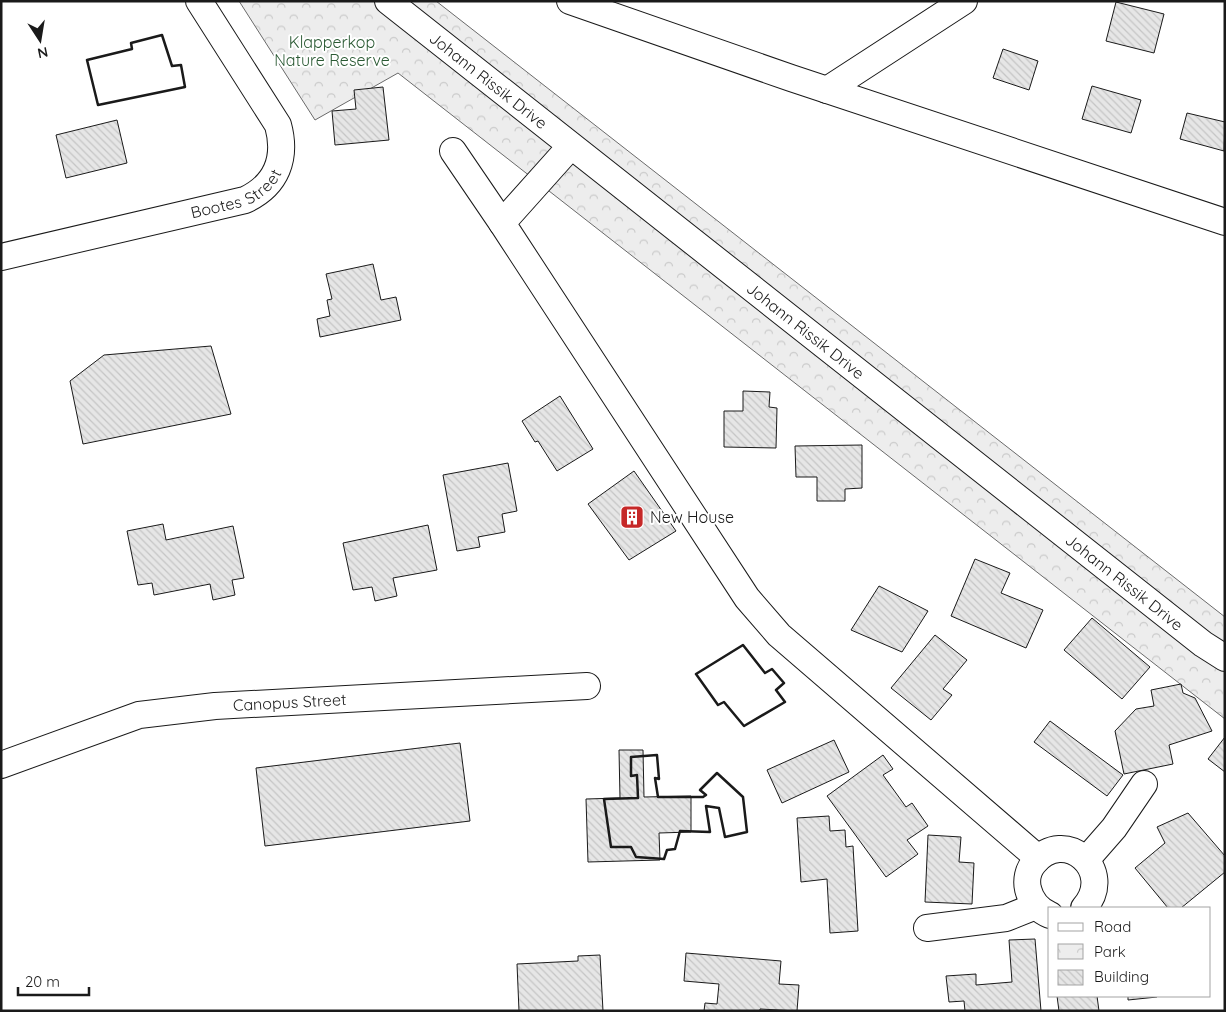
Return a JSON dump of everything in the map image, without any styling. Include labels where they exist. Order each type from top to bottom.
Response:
[{"type":"street","name":"Bootes Street","points":[[1,257],[245,200],[268,186],[279,169],[281,160],[281,138],[278,125],[198,1]]},
{"type":"street","name":"Johann Rissik Drive","points":[[388,1],[428,31],[570,147],[1052,526],[1203,644],[1225,658]]},
{"type":"street","points":[[570,1],[827,90],[1225,222]]},
{"type":"street","points":[[827,90],[964,1]]},
{"type":"street","points":[[502,223],[570,147]]},
{"type":"street","points":[[452,151],[502,223],[763,619],[795,650],[1038,858]]},
{"type":"street","name":"Canopus Street","points":[[1,765],[139,715],[163,711],[215,706],[587,686]]},
{"type":"street","points":[[1086,860],[1114,828],[1144,784]]},
{"type":"street","points":[[1043,910],[1030,897],[1028,882],[1031,866],[1038,858],[1057,849],[1078,853],[1086,860],[1095,879],[1091,900],[1085,907]]},
{"type":"street","points":[[927,928],[1006,918],[1043,910]]},
{"type":"green space","name":"Klapperkop Nature Reserve","points":[[239,1],[436,1],[1225,617],[1225,719],[398,73],[315,120]]},
{"type":"building","points":[[1116,2],[1164,14],[1154,53],[1106,41]]},
{"type":"building","points":[[1003,49],[1038,61],[1029,90],[993,78]]},
{"type":"building","points":[[1092,86],[1141,100],[1131,133],[1082,119]]},
{"type":"building","points":[[383,87],[389,140],[335,145],[332,111],[356,109],[354,90]]},
{"type":"building","points":[[1187,113],[1225,122],[1224,151],[1180,139]]},
{"type":"building","points":[[117,120],[127,163],[66,178],[56,135]]},
{"type":"building","points":[[373,264],[381,300],[396,297],[401,320],[320,337],[317,319],[330,316],[327,300],[332,299],[326,274]]},
{"type":"building","points":[[211,346],[231,414],[83,444],[70,381],[104,355]]},
{"type":"building","points":[[743,391],[770,392],[769,407],[777,408],[776,448],[724,447],[724,411],[743,411]]},
{"type":"building","points":[[560,396],[593,449],[557,471],[538,441],[535,442],[522,421]]},
{"type":"building","points":[[862,445],[862,488],[845,489],[845,501],[817,501],[817,477],[796,477],[795,446]]},
{"type":"building","points":[[508,463],[517,511],[502,514],[505,532],[478,537],[480,547],[457,551],[443,475]]},
{"type":"building","name":"New House","points":[[634,471],[676,531],[629,560],[588,504]]},
{"type":"building","points":[[163,524],[166,540],[233,526],[244,578],[232,580],[235,595],[213,600],[210,584],[154,595],[152,583],[138,585],[127,531]]},
{"type":"building","points":[[428,525],[437,570],[393,578],[397,596],[375,601],[372,587],[353,590],[343,543]]},
{"type":"building","points":[[975,559],[1010,573],[1001,593],[1043,610],[1026,648],[951,616]]},
{"type":"building","points":[[879,586],[928,611],[902,652],[851,630]]},
{"type":"building","points":[[1092,618],[1150,667],[1122,699],[1064,650]]},
{"type":"building","points":[[935,635],[967,660],[943,689],[952,695],[931,720],[891,688]]},
{"type":"building","points":[[1181,684],[1183,693],[1195,698],[1212,731],[1169,745],[1173,764],[1124,774],[1115,731],[1136,709],[1154,706],[1151,690]]},
{"type":"building","points":[[1050,721],[1123,775],[1107,796],[1034,742]]},
{"type":"building","points":[[1225,737],[1225,772],[1208,759]]},
{"type":"building","points":[[834,740],[849,772],[782,803],[767,770]]},
{"type":"building","points":[[460,743],[470,821],[265,846],[256,768]]},
{"type":"building","points":[[619,750],[643,750],[644,797],[691,796],[691,832],[659,833],[660,860],[588,862],[586,799],[620,798]]},
{"type":"building","points":[[883,755],[893,769],[883,775],[906,807],[912,803],[928,826],[907,840],[918,854],[886,877],[827,796]]},
{"type":"building","points":[[1188,813],[1225,856],[1225,872],[1182,907],[1167,907],[1135,868],[1165,843],[1157,827]]},
{"type":"building","points":[[829,816],[830,831],[845,830],[846,847],[853,846],[858,931],[830,933],[827,879],[801,882],[797,818]]},
{"type":"building","points":[[928,835],[961,837],[959,862],[974,863],[972,904],[925,902]]},
{"type":"building","points":[[1035,939],[1041,1011],[965,1011],[964,1001],[949,1002],[946,976],[976,974],[976,985],[1012,982],[1009,940]]},
{"type":"building","points":[[686,953],[781,961],[779,984],[799,985],[797,1011],[760,1009],[760,1011],[704,1011],[705,1003],[717,1004],[719,984],[684,981]]},
{"type":"building","points":[[600,955],[603,1011],[519,1011],[517,964],[578,961],[578,956]]},
{"type":"building","points":[[1057,997],[1097,997],[1099,1011],[1059,1011]]},
{"type":"building","points":[[1128,997],[1157,997],[1128,1000]]},
{"type":"wall","points":[[162,35],[172,66],[181,65],[185,87],[98,105],[87,60],[132,49],[131,43],[162,35]]},
{"type":"wall","points":[[743,645],[765,673],[772,669],[784,683],[776,690],[785,702],[744,726],[724,702],[718,705],[696,674],[743,645]]},
{"type":"wall","points":[[657,755],[659,779],[655,778],[658,797],[703,797],[706,795],[700,790],[717,773],[743,797],[747,832],[725,837],[719,808],[706,806],[710,832],[680,831],[675,849],[667,850],[664,859],[636,857],[631,847],[611,847],[604,799],[638,798],[637,775],[631,776],[631,757],[657,755]]},
{"type":"place","name":"New House","points":[[632,517]]}]
